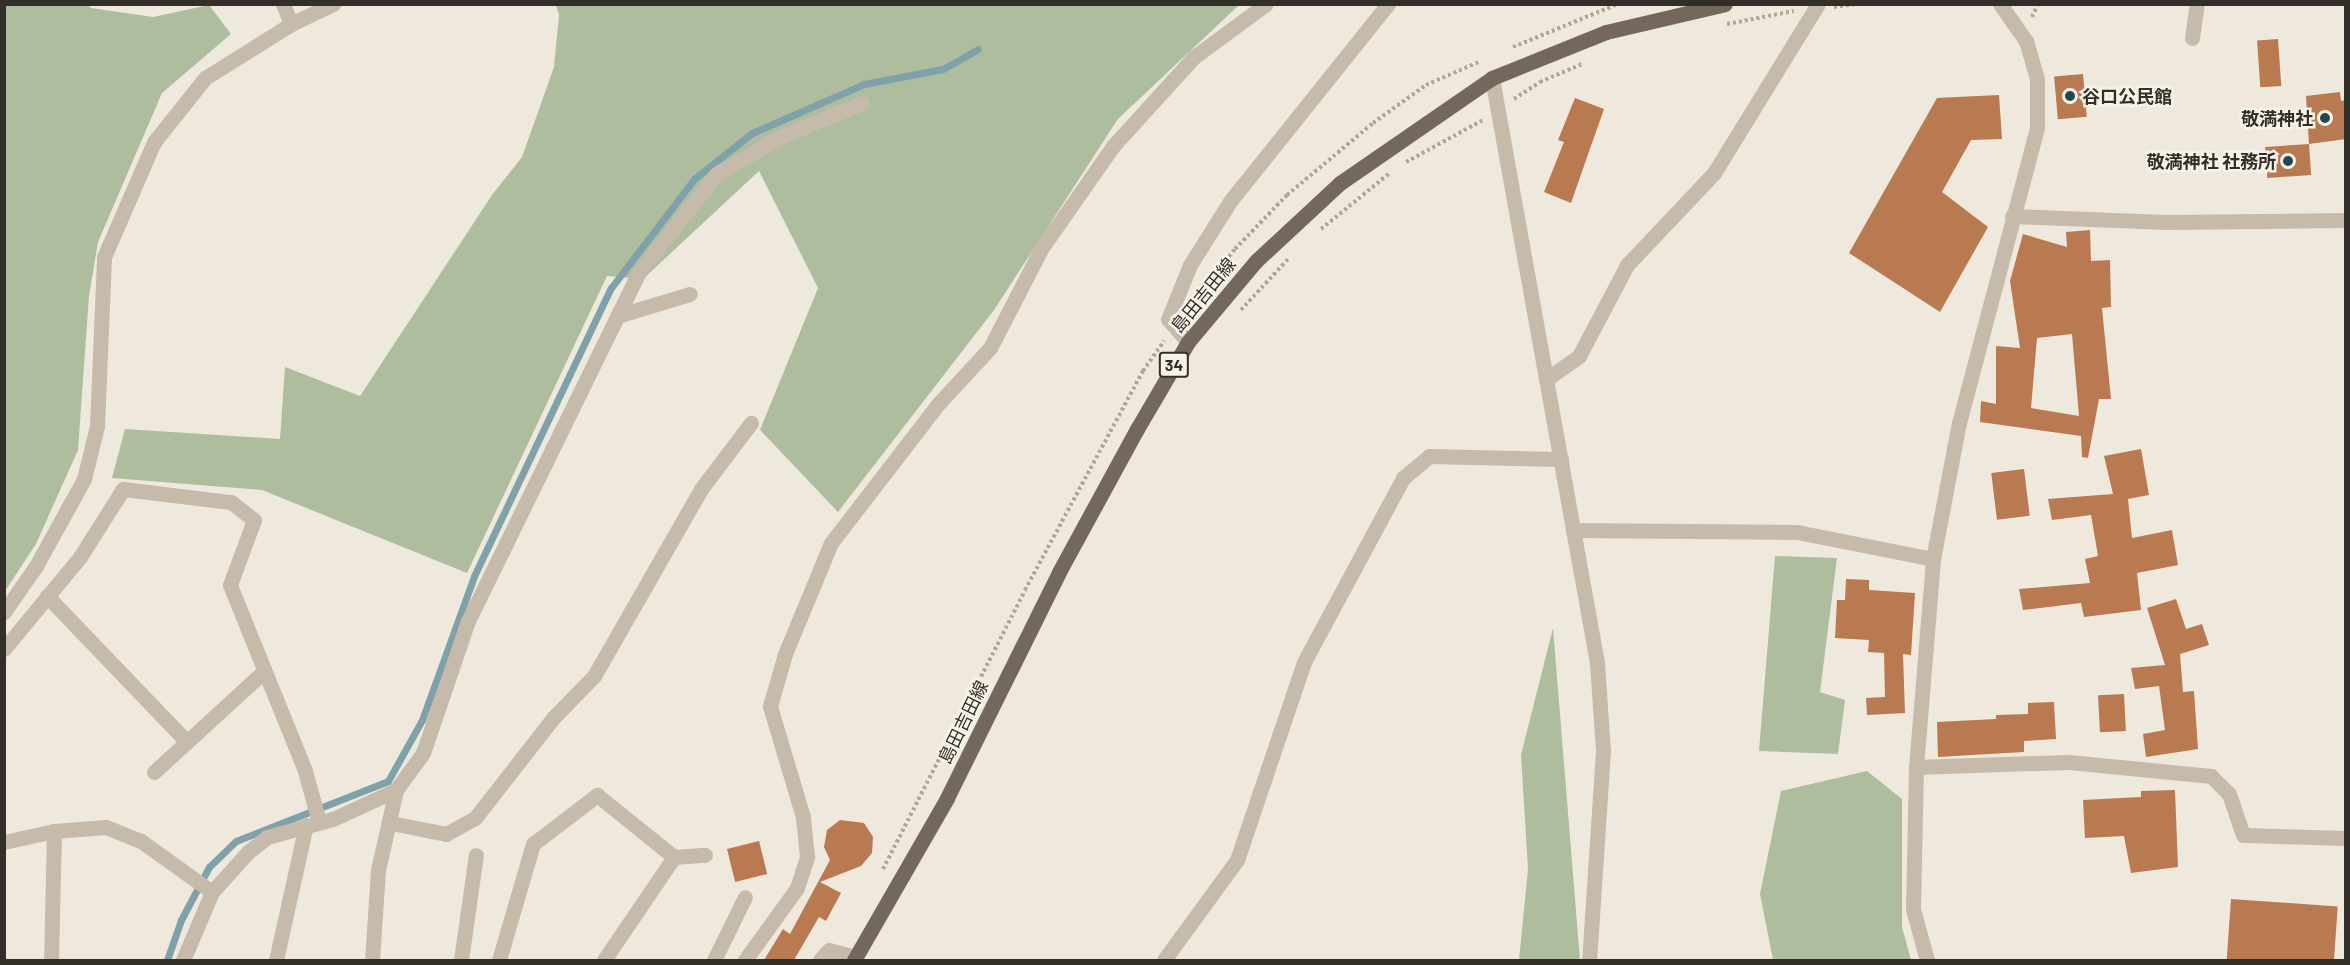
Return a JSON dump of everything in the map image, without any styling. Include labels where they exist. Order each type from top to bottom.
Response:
[{"type":"main road","name":"島田吉田線","points":[[855,959],[947,798],[1059,572],[1188,342],[1256,261],[1340,183],[1492,78],[1606,32],[1684,8],[1725,4]]},
{"type":"street","points":[[283,4],[291,24]]},
{"type":"street","points":[[4,612],[36,566],[84,479],[97,426],[104,257],[154,142],[205,78],[291,24],[333,4]]},
{"type":"street","points":[[745,960],[797,888],[807,858],[803,817],[770,706],[786,654],[831,543],[939,403],[990,348],[1041,249],[1113,146],[1194,57],[1266,4]]},
{"type":"street","points":[[1188,342],[1168,319],[1190,265],[1231,200],[1388,4]]},
{"type":"street","points":[[1927,960],[1913,909],[1916,767],[1933,559],[1959,423],[2037,127],[2037,78],[2026,41],[2000,4]]},
{"type":"street","points":[[2192,38],[2197,4]]},
{"type":"street","points":[[1548,378],[1579,356],[1627,265],[1714,173],[1821,6]]},
{"type":"street","points":[[1492,78],[1548,378],[1597,663],[1603,751],[1589,960]]},
{"type":"street","points":[[183,960],[212,892],[248,852],[267,837],[390,796],[423,753],[468,621],[616,315],[639,272],[716,174],[780,137],[862,103]]},
{"type":"street","points":[[2012,216],[2166,222],[2346,220]]},
{"type":"street","points":[[616,315],[690,294]]},
{"type":"street","points":[[391,823],[446,834],[475,818],[553,718],[594,676],[700,489],[751,423]]},
{"type":"street","points":[[1164,960],[1237,860],[1304,662],[1403,478],[1429,456],[1561,459]]},
{"type":"street","points":[[4,649],[80,557],[123,489],[231,502],[254,520],[230,585],[262,673],[312,796],[314,823],[276,960]]},
{"type":"street","points":[[1573,530],[1797,532],[1933,559]]},
{"type":"street","points":[[47,596],[187,742]]},
{"type":"street","points":[[154,772],[262,673]]},
{"type":"street","points":[[1916,767],[2069,762],[2211,776],[2229,794],[2243,835],[2346,838]]},
{"type":"street","points":[[372,960],[378,870],[391,823],[396,790]]},
{"type":"street","points":[[499,960],[533,844],[597,795],[674,857],[705,855]]},
{"type":"street","points":[[4,842],[54,831],[106,827],[141,841],[212,892]]},
{"type":"street","points":[[51,960],[54,831]]},
{"type":"street","points":[[461,960],[476,855]]},
{"type":"street","points":[[604,960],[674,857]]},
{"type":"street","points":[[714,960],[745,897]]},
{"type":"street","points":[[820,960],[829,950],[855,959]]},
{"type":"path","points":[[1511,48],[1618,4]]},
{"type":"path","points":[[1821,6],[1855,4]]},
{"type":"path","points":[[1721,26],[1803,10]]},
{"type":"path","points":[[1196,297],[1234,249],[1287,195],[1373,123],[1426,85],[1490,57]]},
{"type":"path","points":[[1505,105],[1540,82],[1589,61]]},
{"type":"path","points":[[1312,236],[1400,166],[1487,117]]},
{"type":"path","points":[[1236,316],[1296,251]]},
{"type":"path","points":[[878,878],[1143,370],[1170,333]]},
{"type":"green space","points":[[5,4],[88,5],[91,8],[153,17],[209,5],[231,34],[162,93],[98,242],[89,296],[78,450],[36,544],[5,591]]},
{"type":"green space","points":[[556,5],[1239,5],[1118,119],[994,310],[838,512],[760,430],[818,288],[759,171],[643,279],[607,276],[467,573],[262,490],[112,478],[125,429],[280,439],[285,367],[360,396],[492,195],[522,157],[554,67],[559,15]]},
{"type":"green space","points":[[1775,556],[1837,558],[1820,692],[1845,700],[1838,754],[1759,751]]},
{"type":"green space","points":[[1553,628],[1580,960],[1519,960],[1528,869],[1521,755]]},
{"type":"green space","points":[[1867,771],[1902,799],[1902,927],[1911,960],[1773,960],[1760,894],[1781,791]]},
{"type":"building","points":[[2278,39],[2281,86],[2260,87],[2257,40]]},
{"type":"building","name":"谷口公民館","points":[[2083,74],[2087,117],[2058,119],[2054,77]]},
{"type":"building","name":"敬満神社","points":[[2340,92],[2341,101],[2346,100],[2346,139],[2309,144],[2306,96]]},
{"type":"building","points":[[1999,95],[2002,139],[1971,140],[1942,192],[1988,227],[1940,312],[1849,253],[1937,98]]},
{"type":"building","points":[[1575,98],[1604,109],[1571,203],[1544,192],[1564,142],[1558,140]]},
{"type":"building","name":"敬満神社 社務所","points":[[2309,144],[2311,175],[2267,178],[2265,147]]},
{"type":"building","points":[[2090,230],[2091,261],[2110,260],[2111,307],[2102,308],[2111,399],[2099,399],[2088,458],[2082,457],[2081,436],[1980,422],[1981,401],[1996,404],[1996,346],[2020,348],[2010,281],[2023,234],[2067,247],[2066,232]],"holes":[[[2072,334],[2079,416],[2031,408],[2037,338]]]},
{"type":"building","points":[[2141,449],[2149,495],[2128,499],[2132,538],[2172,530],[2178,565],[2137,573],[2141,610],[2084,617],[2081,603],[2023,610],[2019,589],[2090,583],[2085,559],[2098,556],[2091,515],[2052,520],[2048,499],[2113,494],[2104,456]]},
{"type":"building","points":[[2024,469],[2030,516],[1997,520],[1991,473]]},
{"type":"building","points":[[1846,579],[1869,580],[1869,590],[1915,593],[1911,655],[1903,654],[1905,713],[1867,715],[1866,698],[1885,697],[1884,653],[1868,652],[1869,640],[1835,638],[1837,600],[1845,600]]},
{"type":"building","points":[[2176,599],[2186,629],[2202,624],[2209,645],[2180,654],[2183,692],[2194,691],[2198,749],[2146,757],[2143,734],[2165,730],[2159,686],[2135,689],[2131,668],[2165,665],[2147,608]]},
{"type":"building","points":[[2124,694],[2126,731],[2100,732],[2098,695]]},
{"type":"building","points":[[2054,702],[2056,739],[2024,741],[2024,752],[1938,757],[1937,722],[1996,719],[1996,715],[2028,714],[2028,703]]},
{"type":"building","points":[[2175,790],[2178,867],[2131,873],[2124,836],[2085,838],[2083,800],[2141,797],[2141,791]]},
{"type":"building","points":[[840,820],[864,823],[873,837],[872,853],[861,866],[820,882],[841,893],[826,921],[819,917],[794,960],[764,960],[783,929],[790,934],[830,860],[824,847],[827,830]]},
{"type":"building","points":[[759,841],[767,874],[735,882],[727,849]]},
{"type":"building","points":[[2231,899],[2338,906],[2334,960],[2227,960]]},
{"type":"waterway","points":[[167,960],[181,920],[209,867],[236,841],[388,781],[422,720],[474,576],[611,288],[694,179],[752,133],[864,84],[943,69],[978,49]]},
{"type":"place","name":"谷口公民館","points":[[2070,96]]},
{"type":"place","name":"敬満神社","points":[[2325,118]]},
{"type":"place","name":"敬満神社 社務所","points":[[2288,161]]}]
